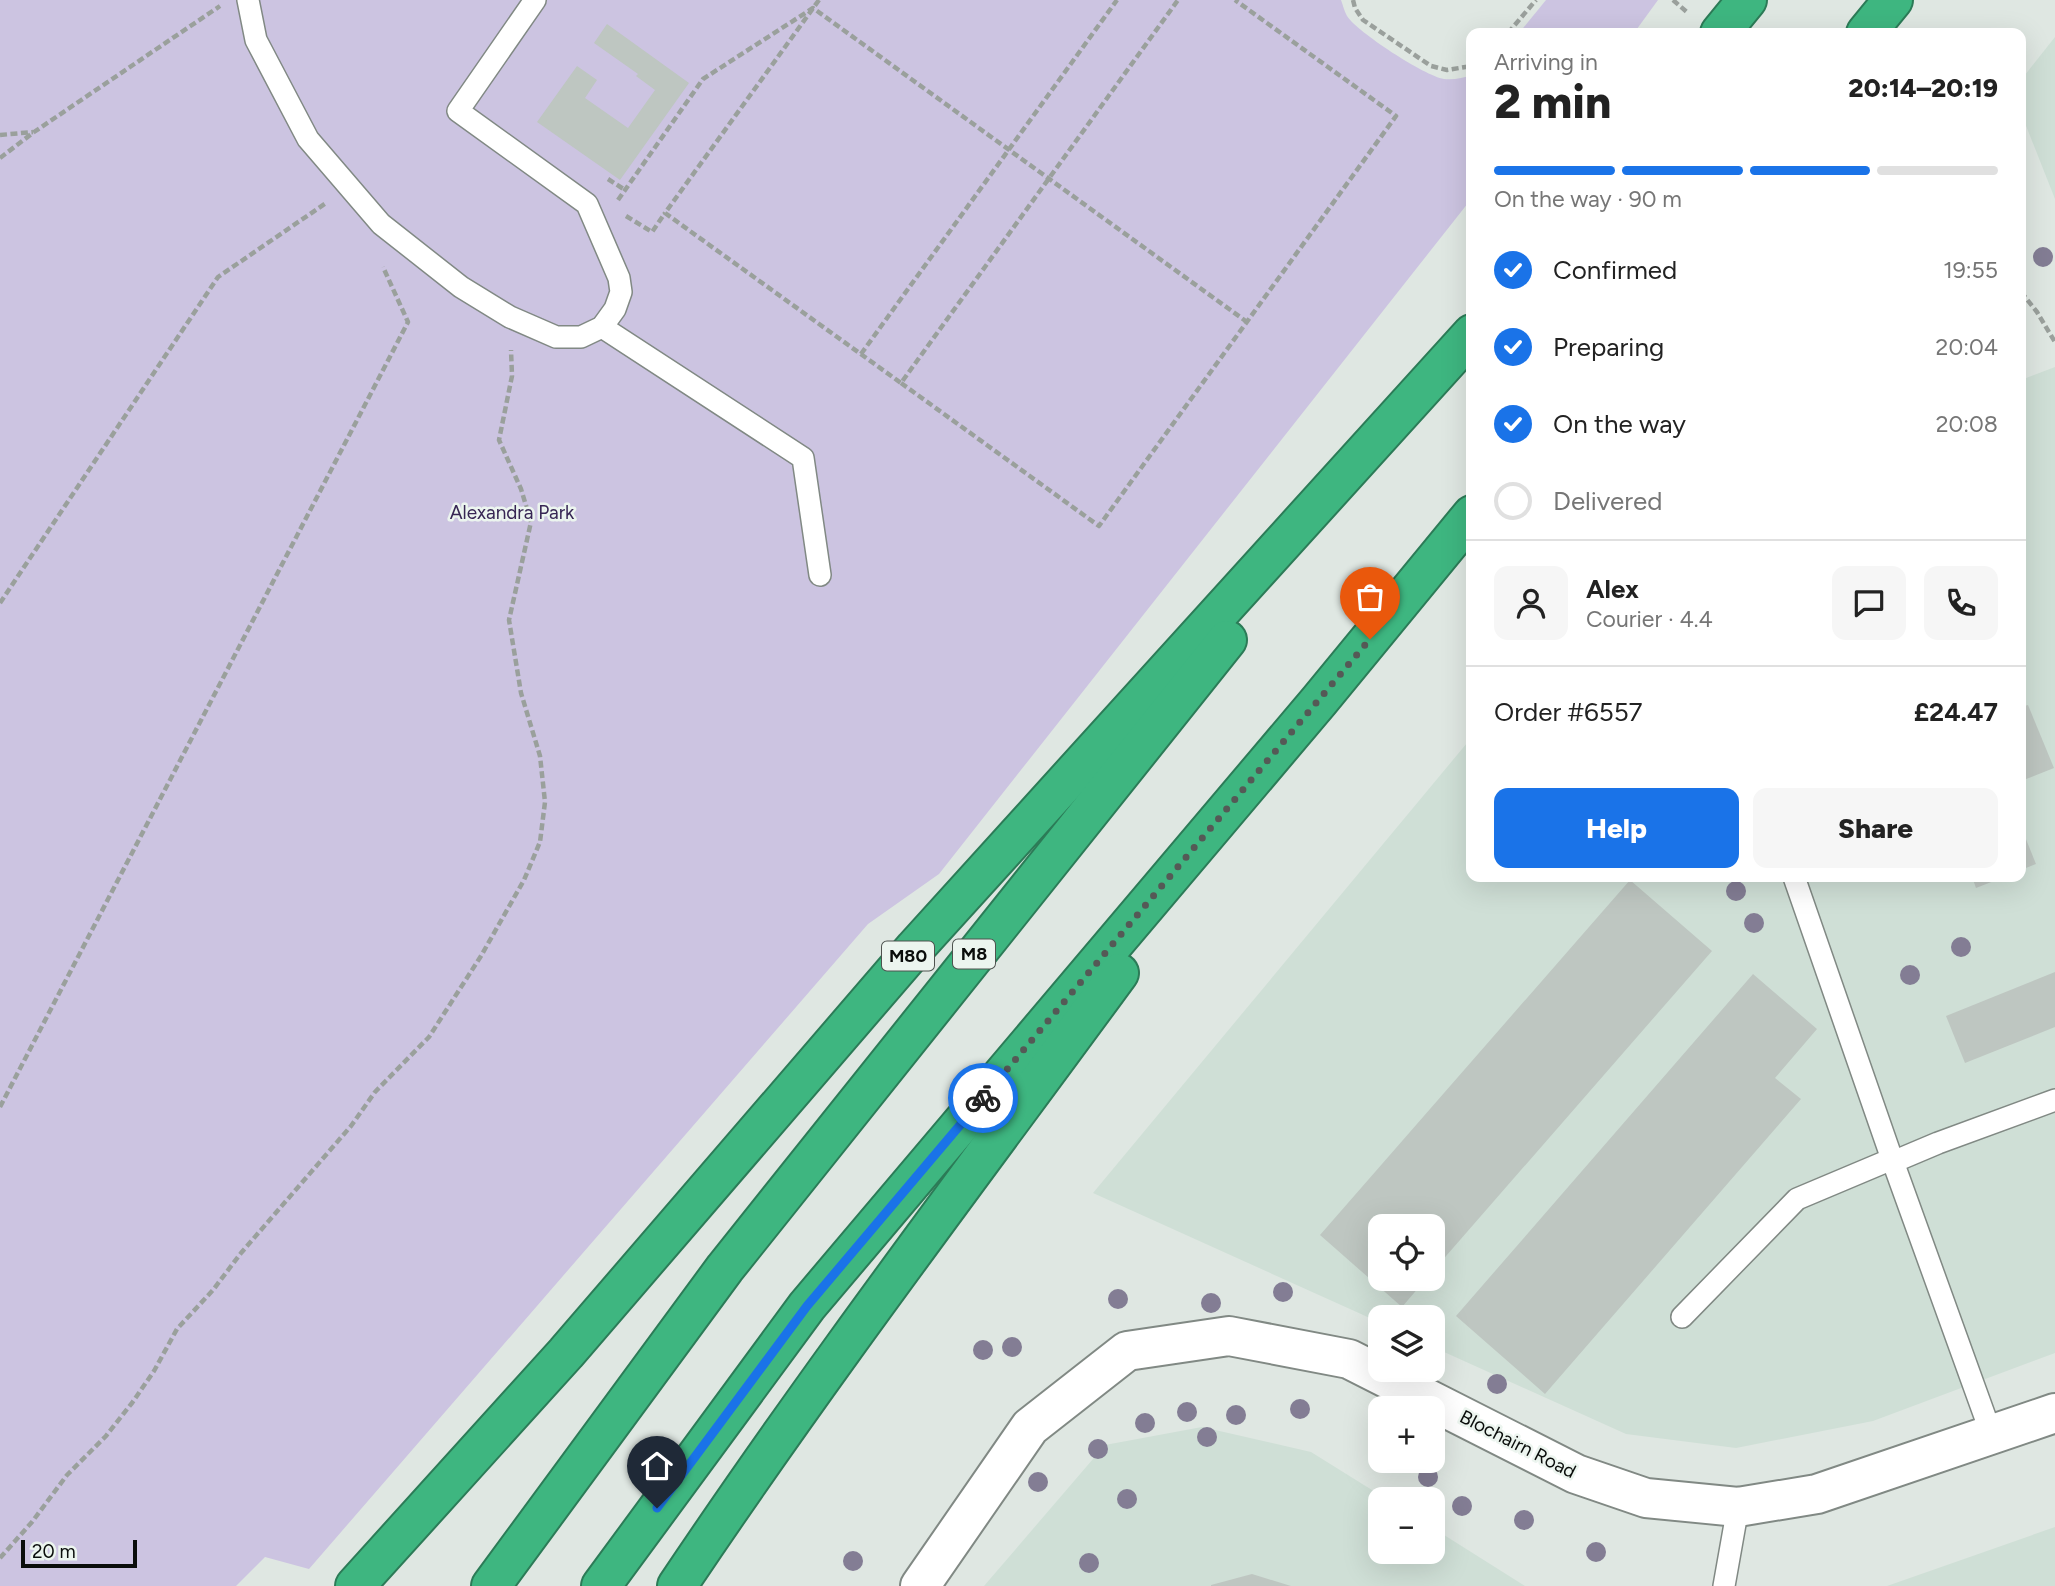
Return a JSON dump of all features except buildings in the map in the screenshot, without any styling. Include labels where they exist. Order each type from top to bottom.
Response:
[{"type":"highway","points":[[1724,28],[1747,0]]},
{"type":"highway","points":[[1870,28],[1893,0]]},
{"type":"highway","name":"M80","points":[[355,1586],[566,1353],[915,948],[1466,341]]},
{"type":"highway","name":"M8","points":[[491,1586],[725,1268],[1466,342]]},
{"type":"highway","points":[[601,1586],[807,1306],[1319,701],[1466,522]]},
{"type":"highway","points":[[677,1586],[728,1510],[870,1313],[1319,701]]},
{"type":"street","name":"Blochairn Road","points":[[920,1586],[1030,1427],[1127,1351],[1229,1336],[1349,1359],[1576,1474],[1646,1498],[1738,1507],[1817,1494],[2055,1413]]},
{"type":"lane","points":[[248,0],[256,40],[308,139],[381,224],[461,287],[510,317],[556,337],[582,337],[602,327],[615,309],[621,292],[619,278],[587,204],[458,111],[535,0]]},
{"type":"lane","points":[[602,327],[803,458],[820,575]]},
{"type":"lane","points":[[1796,882],[1892,1161],[1992,1436]]},
{"type":"lane","points":[[1682,1317],[1797,1199],[1938,1143],[2055,1101]]},
{"type":"lane","points":[[1724,1586],[1738,1507]]},
{"type":"path","points":[[0,158],[229,0]]},
{"type":"path","points":[[813,8],[703,79],[618,200],[618,208],[624,215],[652,232],[819,0]]},
{"type":"path","points":[[861,354],[1118,0]]},
{"type":"path","points":[[901,383],[1178,0]]},
{"type":"path","points":[[665,213],[1099,526],[1396,116],[1235,0]]},
{"type":"path","points":[[1353,0],[1363,20],[1431,65],[1447,70],[1466,67]]},
{"type":"path","points":[[1512,28],[1536,0]]},
{"type":"path","points":[[813,8],[1247,322]]},
{"type":"path","points":[[0,135],[34,132]]},
{"type":"path","points":[[0,603],[218,276],[328,201]]},
{"type":"path","points":[[0,1107],[408,321],[370,236],[381,224]]},
{"type":"path","points":[[2026,299],[2055,342]]},
{"type":"path","points":[[0,1558],[32,1522],[67,1475],[113,1428],[154,1371],[177,1329],[351,1126],[375,1092],[429,1037],[524,880],[540,842],[545,802],[540,756],[521,693],[509,620],[531,522],[521,489],[499,440],[512,376],[510,317]]},
{"type":"shaded area","points":[[2055,37],[2055,199],[2026,126],[2026,74]]},
{"type":"shaded area","points":[[2055,367],[2055,1353],[1873,1421],[1736,1448],[1626,1434],[1445,1352],[1445,1305],[1368,1305],[1368,1317],[1093,1193],[1466,744],[1466,882],[2026,882],[2026,378]]},
{"type":"shaded area","points":[[1202,1427],[1311,1452],[1368,1488],[1368,1564],[1445,1564],[1445,1536],[1525,1586],[984,1586],[1105,1445]]},
{"type":"shaded area","points":[[2055,1527],[2055,1586],[1887,1586]]},
{"type":"green space","name":"Alexandra Park","points":[[0,0],[1341,0],[1353,23],[1408,62],[1444,79],[1466,76],[1466,206],[939,874],[868,924],[309,1569],[265,1557],[236,1586],[0,1586]]},
{"type":"green space","points":[[1546,0],[1658,0],[1638,28],[1523,28]]},
{"type":"way so far","points":[[983,1098],[1370,639]]},
{"type":"route","points":[[657,1508],[807,1306],[983,1098]]}]
